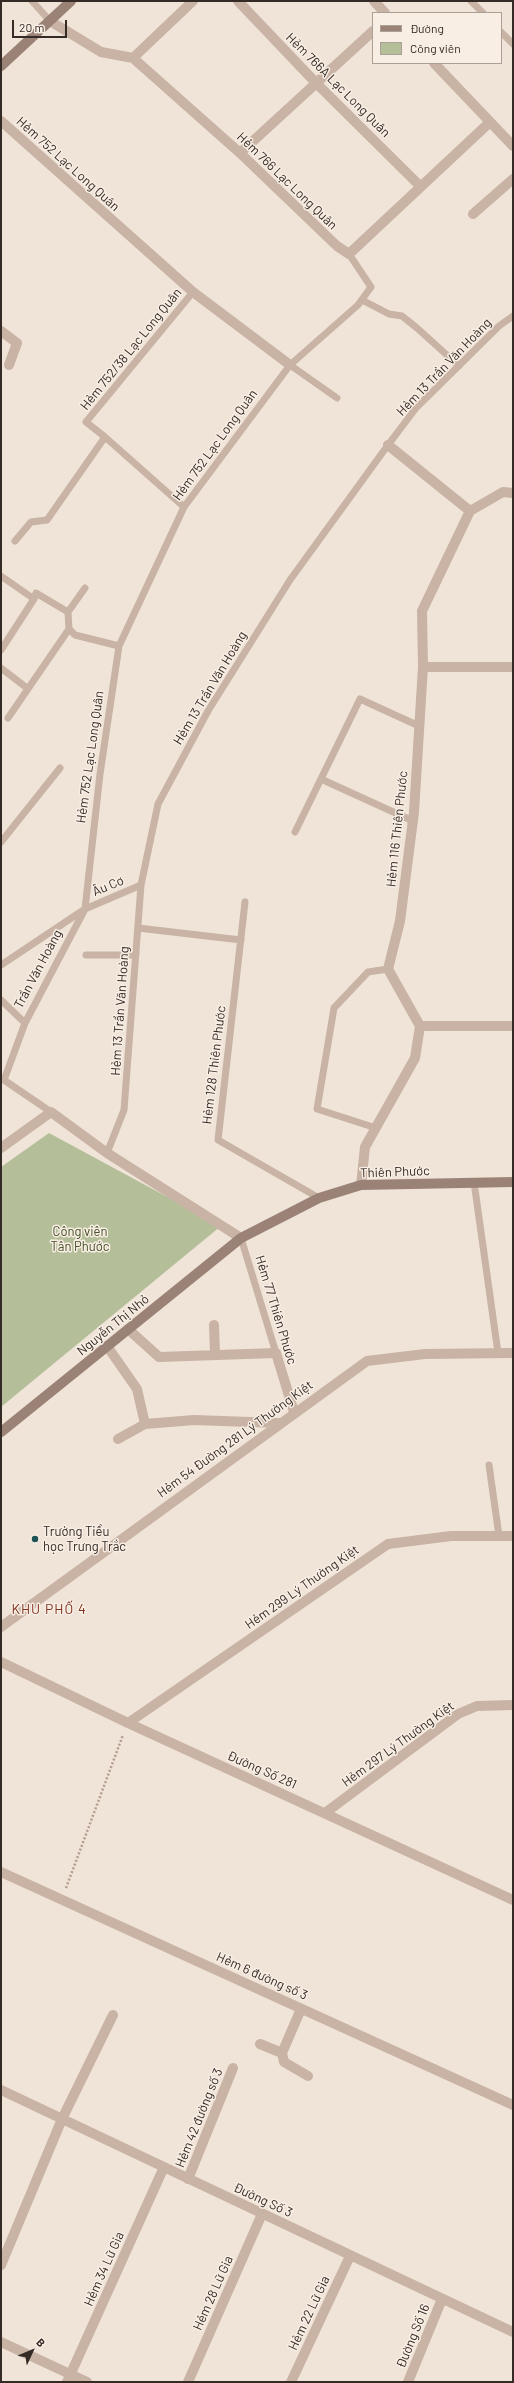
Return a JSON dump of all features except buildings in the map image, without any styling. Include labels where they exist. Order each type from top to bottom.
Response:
[{"type":"street","points":[[1,66],[71,1]]},
{"type":"street","points":[[50,21],[101,52],[133,58],[193,1]]},
{"type":"street","name":"Hẻm 766A Lạc Long Quân","points":[[238,1],[316,83],[420,186]]},
{"type":"street","points":[[374,1],[384,12]]},
{"type":"street","points":[[240,153],[372,32]]},
{"type":"street","name":"Hẻm 766 Lạc Long Quân","points":[[133,58],[240,153],[337,246],[349,254]]},
{"type":"street","points":[[435,64],[513,146]]},
{"type":"street","name":"Hẻm 752 Lạc Long Quân","points":[[1,121],[193,292],[290,366]]},
{"type":"street","points":[[349,254],[490,122]]},
{"type":"street","points":[[473,214],[513,179]]},
{"type":"street","points":[[1,331],[17,343],[9,365]]},
{"type":"street","points":[[388,445],[470,511],[503,492],[513,493]]},
{"type":"street","name":"Hẻm 116 Thiên Phước","points":[[388,969],[400,921],[413,821],[423,667],[422,611],[470,511]]},
{"type":"street","points":[[423,667],[513,667]]},
{"type":"street","points":[[360,1185],[366,1147],[415,1058],[420,1026],[388,969]]},
{"type":"street","points":[[420,1026],[513,1026]]},
{"type":"street","points":[[1,1148],[51,1112]]},
{"type":"street","name":"Trần Văn Hoàng","points":[[51,1112],[108,1153],[241,1238]]},
{"type":"street","name":"Thiên Phước","points":[[241,1238],[319,1198],[360,1185],[513,1182]]},
{"type":"street","name":"Nguyễn Thị Nhỏ","points":[[1,1432],[241,1238]]},
{"type":"street","points":[[214,1325],[215,1354]]},
{"type":"street","points":[[128,1329],[159,1357],[276,1353]]},
{"type":"street","points":[[107,1346],[137,1389],[145,1424]]},
{"type":"street","name":"Hẻm 77 Thiên Phước","points":[[276,1353],[294,1412]]},
{"type":"street","name":"Hẻm 54 Đường 281 Lý Thường Kiệt","points":[[1,1627],[366,1361],[425,1354],[513,1353]]},
{"type":"street","points":[[118,1439],[145,1424],[194,1420],[279,1423]]},
{"type":"street","name":"Hẻm 299 Lý Thường Kiệt","points":[[128,1723],[388,1544],[451,1536],[513,1536]]},
{"type":"street","name":"Đường Số 281","points":[[1,1662],[128,1723],[513,1900]]},
{"type":"street","name":"Hẻm 297 Lý Thường Kiệt","points":[[325,1813],[458,1714],[477,1706],[513,1705]]},
{"type":"street","name":"Hẻm 6 đường số 3","points":[[1,1872],[513,2104]]},
{"type":"street","points":[[302,2008],[282,2053],[284,2062],[308,2076]]},
{"type":"street","points":[[1,2265],[62,2119],[113,2015]]},
{"type":"street","points":[[260,2044],[282,2053]]},
{"type":"street","name":"Hẻm 42 đường số 3","points":[[188,2179],[234,2068]]},
{"type":"street","name":"Đường Số 3","points":[[1,2090],[513,2332]]},
{"type":"street","name":"Hẻm 34 Lữ Gia","points":[[69,2378],[164,2168]]},
{"type":"street","name":"Hẻm 28 Lữ Gia","points":[[188,2382],[262,2214]]},
{"type":"street","name":"Hẻm 22 Lữ Gia","points":[[291,2382],[350,2256]]},
{"type":"street","name":"Đường Số 16","points":[[408,2382],[442,2299]]},
{"type":"street","points":[[1,2342],[69,2378],[87,2382]]},
{"type":"lane","points":[[32,1],[50,21]]},
{"type":"lane","points":[[471,1],[482,12]]},
{"type":"lane","points":[[502,33],[513,44]]},
{"type":"lane","points":[[337,398],[290,366],[362,300],[371,287],[349,254]]},
{"type":"lane","name":"Hẻm 752/38 Lạc Long Quân","points":[[105,437],[86,422],[193,292]]},
{"type":"lane","points":[[362,300],[389,314],[402,316],[459,366]]},
{"type":"lane","name":"Hẻm 13 Trần Văn Hoàng","points":[[108,1153],[124,1110],[141,885],[158,804],[208,711],[290,580],[388,445],[416,408],[513,316]]},
{"type":"lane","name":"Hẻm 752 Lạc Long Quân","points":[[85,909],[100,774],[119,646],[184,507],[290,366]]},
{"type":"lane","points":[[15,541],[31,522],[47,520],[105,437],[184,507]]},
{"type":"lane","points":[[1,576],[34,599]]},
{"type":"lane","points":[[8,718],[27,688],[69,629],[68,612],[85,588]]},
{"type":"lane","points":[[1,650],[34,599],[36,593],[68,612]]},
{"type":"lane","points":[[69,629],[75,635],[119,646]]},
{"type":"lane","points":[[1,668],[27,688]]},
{"type":"lane","points":[[295,832],[360,699],[419,726]]},
{"type":"lane","points":[[1,842],[60,768]]},
{"type":"lane","points":[[321,778],[413,821]]},
{"type":"lane","name":"Âu Cơ","points":[[1,965],[85,909],[141,885]]},
{"type":"lane","name":"Hẻm 128 Thiên Phước","points":[[245,902],[218,1140],[319,1198]]},
{"type":"lane","name":"Trần Văn Hoàng","points":[[51,1112],[4,1080],[25,1023],[85,909]]},
{"type":"lane","points":[[138,928],[241,940]]},
{"type":"lane","points":[[86,954],[136,955]]},
{"type":"lane","points":[[376,1128],[317,1109],[334,1008],[368,972],[388,969]]},
{"type":"lane","points":[[1,1000],[25,1023]]},
{"type":"lane","points":[[474,1182],[498,1353]]},
{"type":"lane","name":"Hẻm 77 Thiên Phước","points":[[241,1238],[276,1353]]},
{"type":"lane","points":[[489,1465],[499,1536]]},
{"type":"path","points":[[61,1899],[128,1723]]},
{"type":"green space","name":"Công viên Tân Phước","points":[[49,1133],[221,1226],[1,1407],[1,1167]]},
{"type":"place","name":"Trường Tiểu học Trưng Trắc","points":[[35,1539]]},
{"type":"district","name":"KHU PHỐ 4","points":[[49,1609]]}]
